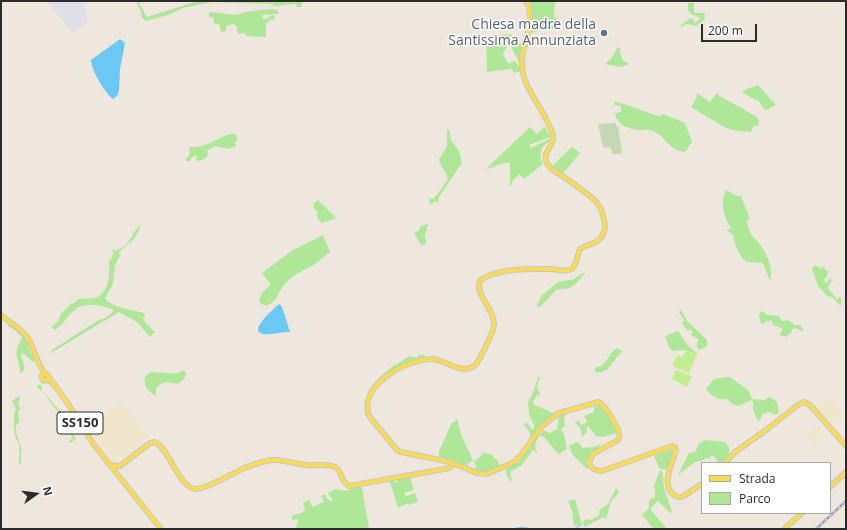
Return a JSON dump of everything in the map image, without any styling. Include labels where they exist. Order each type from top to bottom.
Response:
[{"type":"main road","points":[[526,1],[530,10],[530,23],[524,44],[522,68],[527,83],[543,113],[552,136],[552,142],[545,153],[546,161],[548,166],[554,171],[597,203],[604,218],[604,233],[599,240],[580,249],[575,264],[570,270],[515,270],[490,275],[480,280],[479,287],[493,317],[494,327],[478,361],[473,366],[463,369],[435,359],[414,362],[389,374],[376,386],[367,402],[369,416],[397,450],[407,454],[454,464],[477,473],[486,474],[494,472],[518,459],[542,426],[559,413],[598,402],[604,405],[620,436],[618,440],[590,457],[590,465],[595,470],[614,467],[669,446],[674,446],[676,450],[667,480],[673,495],[682,497],[701,485]]},
{"type":"main road","name":"SS150","points":[[1,315],[26,336],[32,346],[38,364],[45,375],[69,405],[91,440],[114,471],[162,529]]},
{"type":"main road","points":[[727,462],[736,452],[799,404],[804,402],[810,405],[846,446]]},
{"type":"main road","points":[[114,471],[143,448],[154,442],[162,447],[170,462],[189,486],[196,489],[204,487],[247,467],[270,460],[283,460],[296,464],[325,465],[334,467],[337,469],[345,484],[353,486],[450,468],[454,464]]},
{"type":"main road","points":[[108,463],[119,467]]},
{"type":"main road","points":[[119,467],[119,474],[122,481]]},
{"type":"main road","points":[[831,486],[846,472]]},
{"type":"main road","points":[[784,529],[801,514]]},
{"type":"shaded area","points":[[47,1],[83,1],[88,21],[74,33]]},
{"type":"shaded area","points":[[829,398],[846,416],[843,421],[839,417],[838,418],[835,416],[828,423],[816,410]]},
{"type":"shaded area","points":[[119,402],[139,423],[138,425],[141,429],[143,428],[149,437],[116,464],[111,462],[87,426]]},
{"type":"shaded area","points":[[817,426],[825,435],[814,445],[806,436]]},
{"type":"green space","points":[[136,1],[138,1],[147,17],[198,1],[303,1],[301,7],[297,7],[296,4],[275,6],[271,4],[213,2],[183,8],[168,15],[146,21],[141,17],[142,14]]},
{"type":"green space","points":[[527,1],[555,1],[554,17],[557,19],[558,29],[544,29],[528,34],[529,26]]},
{"type":"green space","points":[[688,3],[694,3],[694,13],[704,13],[704,20],[696,26],[686,24],[679,27],[689,19],[692,18],[695,23],[700,19],[699,17],[691,14],[688,10]]},
{"type":"green space","points":[[275,9],[279,12],[278,14],[262,15],[263,19],[274,15],[275,19],[270,20],[266,24],[266,37],[247,36],[244,33],[238,34],[236,25],[232,24],[226,26],[226,31],[221,32],[219,24],[215,24],[213,17],[209,17],[209,12],[237,15],[245,12]]},
{"type":"green space","points":[[511,34],[513,41],[506,41],[506,44],[523,43],[525,35],[521,67],[511,46],[507,46],[503,54],[508,64],[515,61],[522,71],[514,73],[512,69],[487,72],[486,36]]},
{"type":"green space","points":[[618,47],[620,48],[623,59],[629,64],[621,67],[605,64],[611,59]]},
{"type":"green space","points":[[758,85],[776,105],[766,110],[762,107],[759,101],[742,91]]},
{"type":"green space","points":[[718,92],[718,95],[757,117],[759,125],[753,127],[751,132],[732,130],[724,127],[691,107],[696,99],[697,93],[710,102]]},
{"type":"green space","points":[[615,101],[655,115],[661,116],[663,114],[685,123],[692,142],[685,152],[680,151],[672,147],[654,131],[634,129],[623,125],[616,117],[615,113],[621,112],[621,106],[614,105]]},
{"type":"green space","points":[[616,123],[616,126],[618,126],[622,152],[621,154],[612,154],[611,148],[603,147],[598,124]]},
{"type":"green space","points":[[530,127],[537,134],[545,127],[550,137],[529,145],[531,148],[551,138],[550,142],[544,145],[541,151],[541,161],[543,164],[524,179],[519,174],[510,186],[510,163],[504,163],[486,169]]},
{"type":"green space","points":[[449,129],[451,140],[459,151],[462,163],[439,197],[438,203],[435,201],[430,205],[429,198],[433,199],[435,197],[448,179],[439,159],[447,147],[447,130]]},
{"type":"green space","points":[[230,134],[235,134],[238,139],[235,142],[236,146],[228,148],[215,146],[207,151],[208,156],[202,160],[196,161],[197,155],[191,158],[190,162],[185,160],[190,154],[189,147],[206,145]]},
{"type":"green space","points":[[572,147],[580,153],[563,173],[552,166]]},
{"type":"green space","points":[[726,190],[737,196],[741,196],[750,219],[747,220],[749,231],[761,246],[768,260],[771,271],[770,281],[763,263],[747,262],[742,258],[736,247],[733,235],[726,229],[731,228],[723,209],[723,200]]},
{"type":"green space","points":[[318,200],[336,218],[322,223],[317,218],[318,217],[316,215],[318,213],[313,207],[313,204]]},
{"type":"green space","points":[[140,224],[137,234],[119,253],[119,255],[121,254],[115,265],[113,284],[105,298],[117,306],[144,313],[145,315],[143,318],[146,324],[155,332],[150,337],[137,322],[119,312],[51,353],[52,350],[97,321],[107,317],[114,310],[99,306],[83,306],[74,310],[55,330],[52,327],[58,322],[61,314],[72,303],[73,304],[79,299],[95,298],[104,292],[109,277],[109,262],[114,254],[112,251],[114,249],[115,251],[120,249],[124,246],[130,240]]},
{"type":"green space","points":[[428,224],[425,234],[426,244],[421,245],[414,233],[418,231],[421,226]]},
{"type":"green space","points":[[323,235],[330,252],[315,264],[289,280],[283,286],[273,302],[266,306],[260,303],[261,295],[271,285],[262,273],[293,250]]},
{"type":"green space","points":[[815,265],[821,269],[824,266],[825,270],[828,271],[827,276],[824,279],[825,283],[828,282],[829,279],[833,280],[829,284],[828,289],[837,299],[840,297],[841,298],[841,305],[832,297],[827,296],[818,286],[812,269]]},
{"type":"green space","points":[[586,271],[575,284],[566,289],[556,290],[542,305],[538,307],[537,305],[542,295],[558,282],[574,279]]},
{"type":"green space","points":[[681,310],[687,321],[707,340],[707,346],[700,350],[697,348],[698,339],[691,335],[691,329],[688,331],[683,325],[682,321],[685,321],[679,312]]},
{"type":"green space","points":[[762,311],[768,315],[779,316],[782,321],[788,320],[795,325],[800,325],[804,331],[796,328],[792,329],[792,332],[787,337],[780,335],[783,330],[782,328],[773,325],[772,320],[763,324],[761,323],[759,315]]},
{"type":"green space","points":[[9,323],[29,341],[29,349],[35,360],[33,362],[21,353],[24,366],[24,371],[22,373],[20,373],[17,353],[22,337],[8,326]]},
{"type":"green space","points":[[678,331],[689,347],[698,354],[686,350],[673,351],[670,348],[665,336]]},
{"type":"green space","points":[[617,348],[622,352],[608,369],[601,372],[596,372],[595,368],[603,365]]},
{"type":"green space","points":[[686,350],[697,354],[689,373],[672,366],[677,355],[683,357]]},
{"type":"green space","points":[[424,354],[426,358],[414,361],[385,375],[369,395],[367,394],[380,377],[391,368],[410,356],[417,358],[417,356]]},
{"type":"green space","points":[[184,370],[186,374],[184,379],[178,384],[168,382],[161,384],[156,389],[156,396],[149,391],[146,386],[145,377],[151,372],[173,374]]},
{"type":"green space","points":[[676,370],[692,376],[687,387],[672,379]]},
{"type":"green space","points":[[538,377],[540,377],[537,386],[540,395],[537,395],[533,402],[534,405],[555,415],[546,420],[524,450],[530,434],[523,424],[527,423],[532,429],[534,429],[534,425],[529,415],[528,402],[533,393]]},
{"type":"green space","points":[[726,377],[732,378],[744,387],[750,393],[752,399],[765,400],[769,397],[774,400],[777,403],[779,413],[774,415],[771,412],[762,414],[758,421],[753,410],[753,402],[751,400],[739,406],[732,404],[727,399],[720,399],[710,394],[706,389],[714,379]]},
{"type":"green space","points":[[46,381],[49,382],[60,394],[72,413],[49,384],[41,384],[42,391],[37,386]]},
{"type":"green space","points":[[42,391],[64,415],[64,420],[76,439],[70,443],[69,441],[73,438],[60,415]]},
{"type":"green space","points":[[19,396],[19,423],[16,425],[16,432],[22,450],[21,464],[19,465],[19,443],[15,436],[14,425],[14,415],[16,409],[12,401]]},
{"type":"green space","points":[[599,406],[605,412],[607,411],[618,431],[617,433],[603,437],[596,436],[588,426],[587,432],[582,437],[581,429],[575,422],[580,420],[581,425],[588,422],[584,416],[594,412],[594,407]]},
{"type":"green space","points":[[567,413],[564,417],[565,426],[561,429],[564,434],[567,449],[558,454],[545,438],[540,435],[536,444],[536,451],[538,453],[533,450],[522,465],[510,472],[512,481],[510,481],[506,473],[506,469],[519,462],[538,433],[541,434],[543,430],[550,433],[557,429],[559,415]]},
{"type":"green space","points":[[458,419],[461,435],[473,461],[467,464],[472,469],[475,467],[477,473],[463,467],[457,461],[439,458],[439,451],[452,423]]},
{"type":"green space","points":[[705,440],[725,442],[728,445],[729,450],[727,459],[725,462],[718,462],[715,457],[711,456],[709,459],[707,458],[695,462],[678,475],[689,453],[695,452],[699,444]]},
{"type":"green space","points":[[577,442],[582,448],[594,447],[599,444],[600,449],[591,455],[588,469],[573,455],[569,447]]},
{"type":"green space","points":[[669,450],[674,450],[670,463],[665,470],[659,468],[654,456]]},
{"type":"green space","points":[[484,453],[491,454],[495,459],[497,459],[500,467],[519,456],[518,459],[493,471],[478,473],[474,460]]},
{"type":"green space","points":[[660,470],[663,473],[663,485],[672,512],[670,513],[658,501],[650,509],[667,529],[654,529],[642,515],[649,508],[649,500],[655,497],[654,486]]},
{"type":"green space","points":[[410,477],[414,490],[404,493],[406,496],[415,493],[418,502],[409,505],[408,503],[398,508],[390,482],[392,481],[398,483],[397,480]]},
{"type":"green space","points":[[359,486],[362,488],[369,529],[297,529],[296,524],[298,524],[298,519],[292,520],[292,515],[305,511],[303,503],[309,500],[313,507],[324,501],[321,496],[325,494],[326,498],[332,502],[332,499],[328,493],[336,489],[345,491]]},
{"type":"green space","points":[[616,488],[619,493],[611,501],[606,519],[604,517],[584,527],[583,521],[588,519],[591,520],[598,516],[600,513],[599,510],[608,504]]},
{"type":"green space","points":[[575,499],[582,525],[575,526],[572,510],[568,501]]},
{"type":"water","points":[[120,39],[125,43],[120,69],[119,91],[117,96],[113,99],[106,92],[99,81],[93,69],[91,60]]},
{"type":"water","points":[[279,304],[282,307],[290,332],[264,334],[259,332],[258,329],[260,324]]},
{"type":"waterway","points":[[575,529],[582,524]]},
{"type":"waterway","points":[[512,529],[523,527],[531,529]]},
{"type":"railway","points":[[816,529],[846,501]]},
{"type":"place","name":"Chiesa madre della Santissima Annunziata","points":[[604,33]]}]
